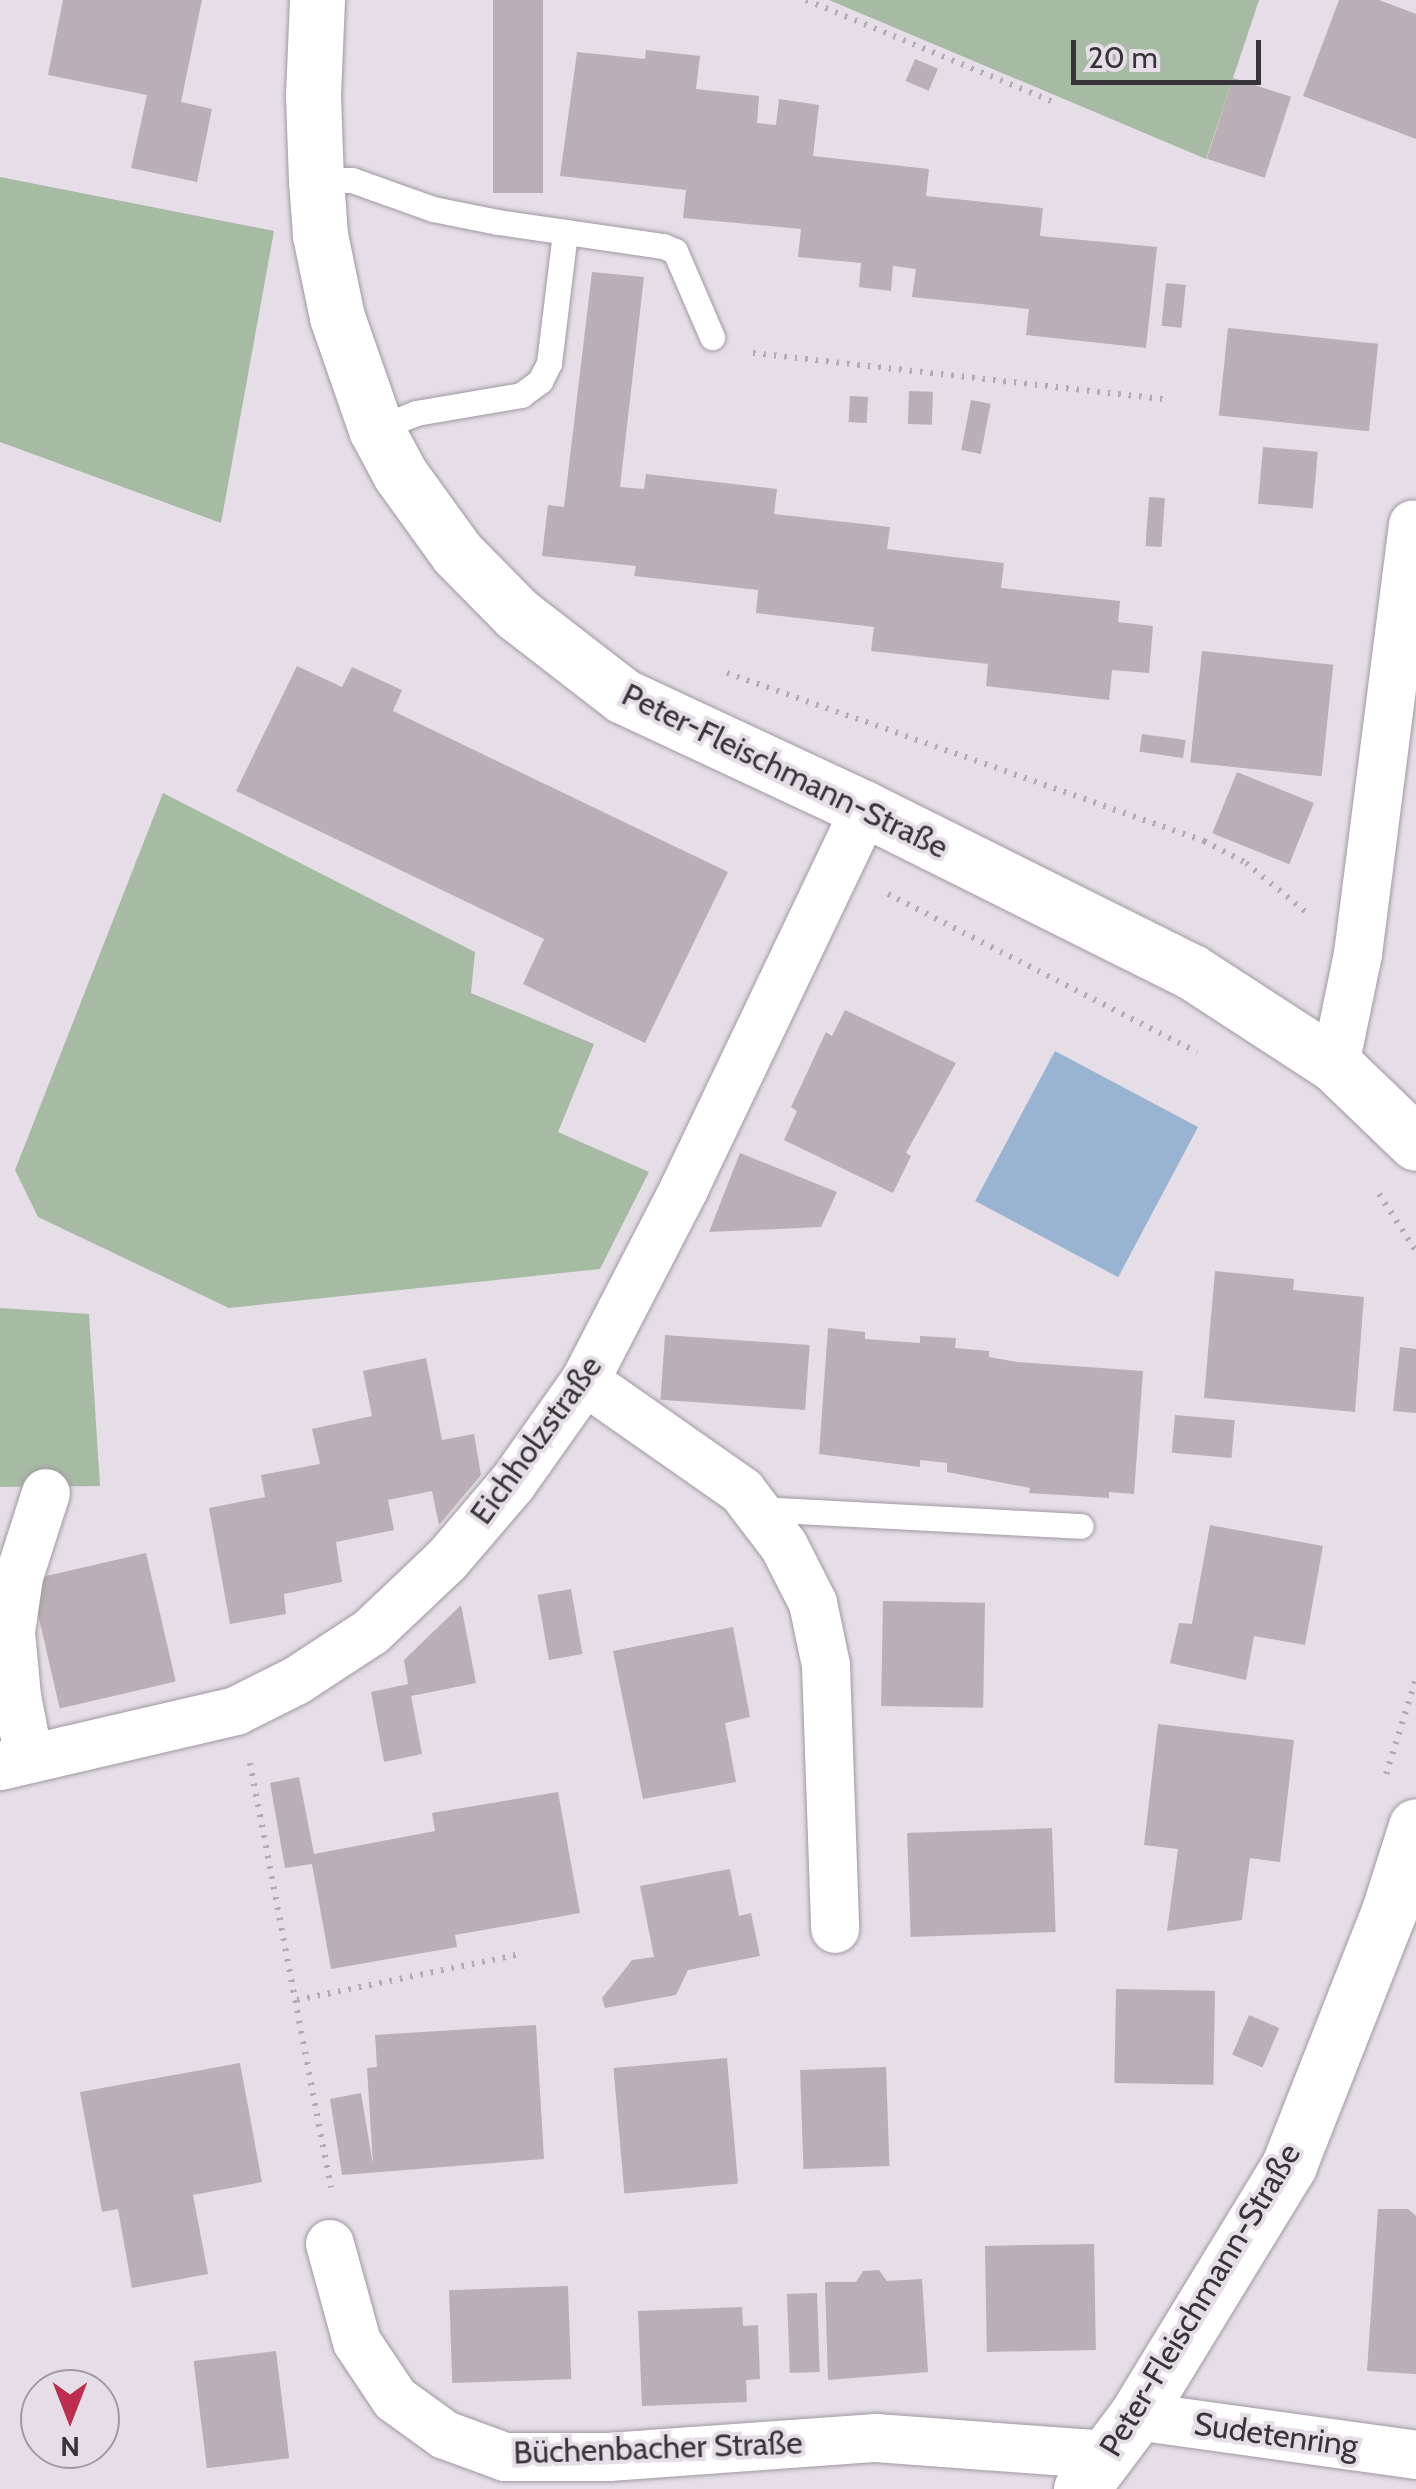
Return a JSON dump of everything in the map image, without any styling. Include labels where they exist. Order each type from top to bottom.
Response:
[{"type":"street","name":"Peter-Fleischmann-Straße","points":[[317,0],[313,95],[316,180],[320,234],[337,317],[376,429],[400,474],[457,553],[532,626],[623,696],[866,810],[1192,972],[1335,1065],[1416,1142]]},
{"type":"street","points":[[1335,1065],[1358,954],[1412,525]]},
{"type":"street","name":"Eichholzstraße","points":[[14,1762],[236,1711],[296,1681],[371,1632],[447,1560],[512,1484],[585,1381],[684,1189],[866,810]]},
{"type":"street","points":[[585,1381],[742,1491],[784,1546],[813,1603],[826,1666],[835,1928]]},
{"type":"street","points":[[14,1762],[16,1696],[11,1632],[19,1577],[46,1493]]},
{"type":"street","name":"Peter-Fleischmann-Straße","points":[[1108,2453],[1289,2165],[1388,1914],[1416,1826]]},
{"type":"street","name":"Büchenbacher Straße","points":[[330,2244],[357,2342],[395,2399],[446,2435],[504,2457],[609,2457],[876,2438],[1108,2453]]},
{"type":"street","name":"Sudetenring","points":[[1108,2453],[1416,2455]]},
{"type":"lane","points":[[316,180],[352,180],[433,209],[675,252],[712,337]]},
{"type":"lane","points":[[376,429],[416,413],[521,395],[540,382],[549,364],[565,232]]},
{"type":"lane","points":[[756,1509],[1081,1526]]},
{"type":"path","points":[[806,0],[1053,102]]},
{"type":"path","points":[[712,337],[736,351],[1168,400]]},
{"type":"path","points":[[721,671],[1204,841],[1246,863],[1358,954]]},
{"type":"path","points":[[838,868],[1214,1063]]},
{"type":"path","points":[[1374,1186],[1416,1252]]},
{"type":"path","points":[[236,1711],[248,1751],[331,2174],[330,2244]]},
{"type":"path","points":[[297,2000],[516,1955]]},
{"type":"green space","points":[[829,0],[1259,0],[1206,159]]},
{"type":"green space","points":[[0,177],[274,231],[221,523],[0,442]]},
{"type":"green space","points":[[163,793],[475,952],[471,993],[594,1044],[558,1132],[649,1172],[600,1269],[229,1308],[38,1217],[15,1170]]},
{"type":"green space","points":[[0,1308],[89,1314],[100,1486],[0,1487]]},
{"type":"water","points":[[1055,1051],[1198,1127],[1118,1277],[975,1201]]},
{"type":"building","points":[[63,0],[202,0],[181,102],[212,109],[197,182],[131,168],[147,95],[48,75]]},
{"type":"building","points":[[493,0],[543,0],[543,193],[493,193]]},
{"type":"building","points":[[1339,0],[1379,0],[1416,14],[1416,139],[1303,96]]},
{"type":"building","points":[[646,50],[700,56],[696,89],[759,96],[757,123],[776,125],[779,99],[819,105],[813,156],[929,169],[926,196],[1043,208],[1040,236],[1157,247],[1146,348],[1026,335],[1029,309],[912,297],[916,269],[893,266],[891,291],[859,287],[861,263],[798,257],[801,229],[683,218],[686,190],[560,176],[577,52],[645,59]]},
{"type":"building","points":[[915,59],[938,69],[929,91],[906,81]]},
{"type":"building","points":[[1233,78],[1291,97],[1265,178],[1207,159]]},
{"type":"building","points":[[592,272],[644,277],[620,487],[644,489],[646,474],[777,489],[774,514],[890,527],[887,549],[1004,563],[1001,588],[1120,601],[1118,622],[1153,626],[1149,673],[1112,670],[1109,700],[986,686],[988,664],[871,651],[874,627],[756,613],[758,590],[634,576],[636,566],[542,556],[548,505],[564,507]]},
{"type":"building","points":[[1166,283],[1186,285],[1181,328],[1162,326]]},
{"type":"building","points":[[1228,328],[1378,344],[1369,431],[1219,416]]},
{"type":"building","points":[[909,391],[933,392],[932,425],[908,424]]},
{"type":"building","points":[[850,396],[868,397],[867,423],[849,422]]},
{"type":"building","points":[[971,400],[991,404],[981,454],[961,450]]},
{"type":"building","points":[[1263,447],[1318,452],[1313,509],[1258,504]]},
{"type":"building","points":[[1149,497],[1165,498],[1162,547],[1146,546]]},
{"type":"building","points":[[1202,651],[1333,665],[1322,776],[1190,762]]},
{"type":"building","points":[[297,666],[342,687],[352,667],[402,690],[393,711],[728,872],[645,1043],[523,984],[544,939],[236,791]]},
{"type":"building","points":[[1142,734],[1186,740],[1183,758],[1139,752]]},
{"type":"building","points":[[1237,772],[1314,803],[1289,864],[1212,833]]},
{"type":"building","points":[[845,1010],[956,1063],[906,1153],[911,1156],[893,1193],[784,1140],[797,1111],[791,1107],[826,1032],[832,1036]]},
{"type":"building","points":[[740,1153],[837,1192],[821,1227],[709,1232]]},
{"type":"building","points":[[1215,1271],[1294,1279],[1293,1290],[1364,1297],[1355,1412],[1204,1398]]},
{"type":"building","points":[[828,1328],[865,1332],[865,1339],[920,1343],[920,1336],[956,1338],[955,1348],[989,1351],[989,1357],[1017,1362],[1143,1371],[1134,1494],[1109,1492],[1109,1498],[1029,1493],[1030,1488],[947,1472],[947,1463],[920,1460],[920,1467],[819,1454]]},
{"type":"building","points":[[665,1335],[810,1345],[805,1410],[660,1400]]},
{"type":"building","points":[[1400,1347],[1416,1349],[1416,1413],[1393,1411]]},
{"type":"building","points":[[426,1358],[442,1440],[474,1434],[481,1475],[439,1525],[432,1491],[388,1500],[394,1530],[336,1542],[342,1582],[284,1594],[286,1614],[230,1624],[209,1508],[265,1497],[261,1475],[320,1464],[312,1429],[372,1416],[363,1371]]},
{"type":"building","points":[[1175,1415],[1235,1420],[1231,1458],[1172,1453]]},
{"type":"building","points":[[1210,1525],[1323,1546],[1305,1645],[1254,1636],[1246,1680],[1170,1663],[1179,1623],[1192,1624]]},
{"type":"building","points":[[146,1553],[176,1682],[60,1708],[30,1580]]},
{"type":"building","points":[[571,1589],[582,1654],[549,1660],[538,1595]]},
{"type":"building","points":[[883,1601],[985,1603],[983,1708],[881,1706]]},
{"type":"building","points":[[461,1605],[476,1683],[411,1696],[422,1754],[384,1762],[371,1692],[408,1684],[404,1660]]},
{"type":"building","points":[[733,1627],[750,1717],[725,1723],[736,1782],[643,1799],[613,1651]]},
{"type":"building","points":[[1158,1724],[1294,1740],[1280,1862],[1250,1858],[1242,1920],[1167,1931],[1178,1849],[1144,1845]]},
{"type":"building","points":[[299,1777],[314,1854],[435,1831],[432,1813],[558,1792],[580,1913],[455,1935],[457,1947],[331,1969],[312,1864],[285,1868],[270,1783]]},
{"type":"building","points":[[1052,1828],[1056,1932],[911,1937],[907,1833]]},
{"type":"building","points":[[730,1869],[739,1916],[751,1913],[760,1956],[688,1970],[676,1995],[605,2008],[602,1998],[632,1960],[654,1957],[640,1886]]},
{"type":"building","points":[[1116,1989],[1215,1991],[1213,2085],[1114,2083]]},
{"type":"building","points":[[1249,2015],[1279,2028],[1263,2067],[1232,2055]]},
{"type":"building","points":[[536,2025],[544,2159],[342,2175],[330,2099],[361,2093],[373,2165],[367,2068],[377,2067],[375,2035]]},
{"type":"building","points":[[727,2058],[738,2184],[624,2193],[613,2068]]},
{"type":"building","points":[[240,2063],[262,2182],[193,2195],[208,2274],[132,2288],[118,2209],[102,2212],[80,2092]]},
{"type":"building","points":[[886,2067],[889,2166],[804,2169],[800,2070]]},
{"type":"building","points":[[1378,2209],[1408,2209],[1416,2216],[1416,2374],[1367,2371]]},
{"type":"building","points":[[1094,2244],[1096,2350],[987,2352],[985,2246]]},
{"type":"building","points":[[879,2270],[887,2281],[922,2279],[928,2372],[828,2380],[825,2282],[856,2282],[863,2271]]},
{"type":"building","points":[[568,2286],[571,2379],[452,2383],[449,2290]]},
{"type":"building","points":[[817,2293],[820,2372],[790,2373],[787,2294]]},
{"type":"building","points":[[742,2307],[743,2326],[758,2325],[760,2379],[746,2380],[747,2402],[642,2406],[638,2311]]},
{"type":"building","points":[[276,2351],[289,2458],[207,2468],[194,2361]]}]
